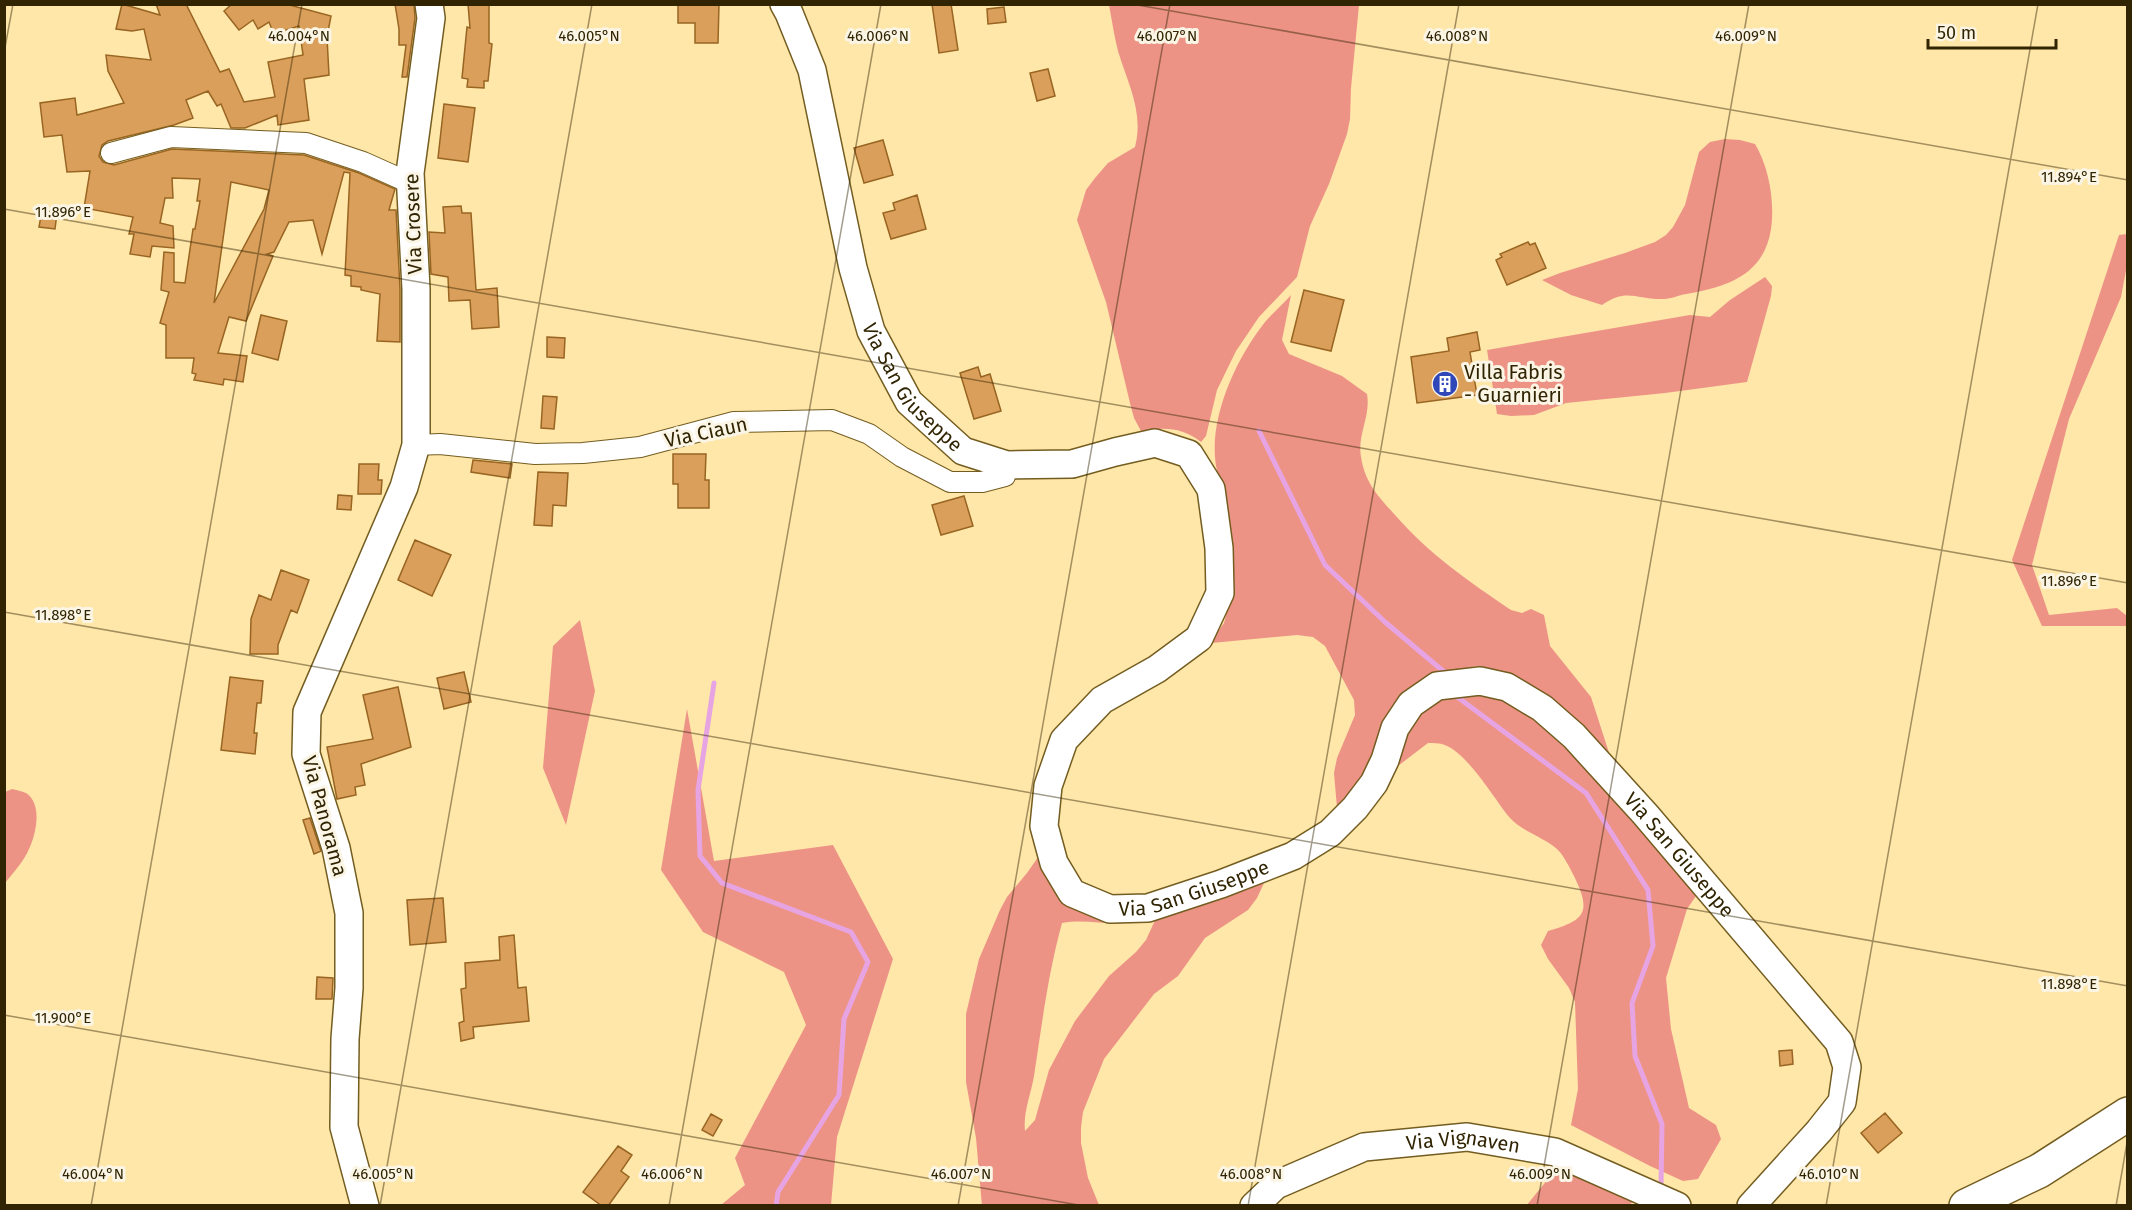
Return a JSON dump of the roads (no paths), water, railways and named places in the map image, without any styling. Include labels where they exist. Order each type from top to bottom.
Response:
[{"type":"highway","points":[[1966,1206],[2039,1172],[2127,1114]]},
{"type":"street","name":"Via Crosere","points":[[416,445],[416,289],[410,173],[431,18],[429,4]]},
{"type":"street","name":"Via San Giuseppe","points":[[784,4],[812,70],[853,268],[871,331],[909,402],[963,451],[1006,465],[1072,464],[1155,443],[1189,454],[1211,489],[1219,548],[1220,593],[1199,638],[1157,669],[1102,699],[1064,741],[1048,786],[1044,826],[1054,863],[1072,893],[1110,909],[1148,908],[1221,884],[1293,856],[1330,832],[1355,808],[1374,783],[1385,760],[1395,728],[1411,704],[1437,686],[1480,681],[1508,687],[1542,708],[1574,736],[1645,814],[1839,1042],[1847,1067],[1842,1102],[1820,1131],[1751,1206]]},
{"type":"street","points":[[111,153],[171,137],[306,143],[363,162],[410,183]]},
{"type":"street","name":"Via Ciaun","points":[[416,445],[440,444],[535,454],[583,453],[640,447],[734,422],[832,420],[869,434],[902,457],[950,482],[982,482],[1005,476],[1006,465]]},
{"type":"street","name":"Via Panorama","points":[[365,1206],[344,1127],[349,913],[336,848],[306,754],[307,712],[404,487],[416,445]]},
{"type":"street","name":"Via Vignaven","points":[[1254,1206],[1276,1185],[1364,1147],[1467,1137],[1555,1152],[1677,1206]]},
{"type":"waterway","points":[[1259,431],[1325,565],[1385,622],[1443,671]]},
{"type":"waterway","points":[[714,683],[698,790],[700,856],[722,883],[851,932],[868,962],[844,1019],[839,1095],[778,1192],[776,1206]]},
{"type":"waterway","points":[[1456,696],[1586,793],[1648,890],[1653,946],[1632,1003],[1635,1056],[1662,1124],[1661,1187]]},
{"type":"place","name":"Villa Fabris - Guarnieri","points":[[1445,384]]}]
